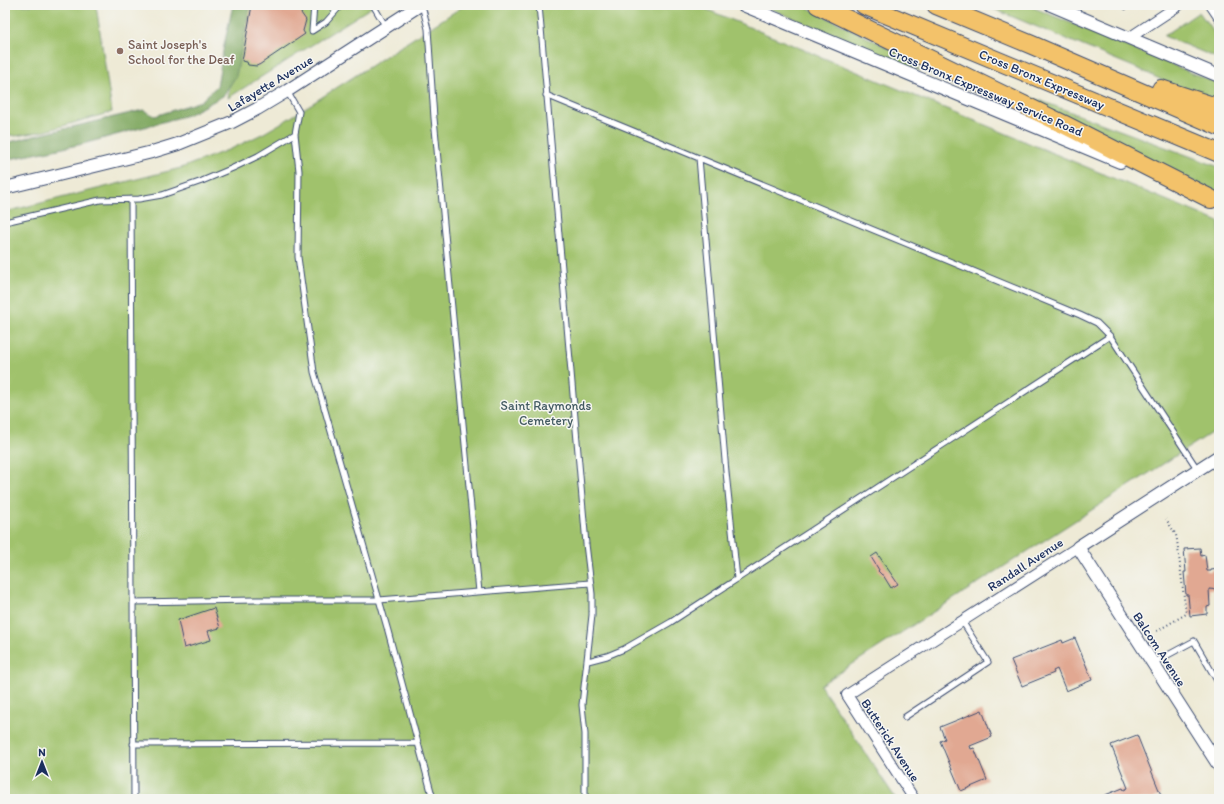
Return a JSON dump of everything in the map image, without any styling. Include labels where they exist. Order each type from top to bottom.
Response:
[{"type":"highway","points":[[818,5],[1065,125],[1215,201]]},
{"type":"highway","name":"Cross Bronx Expressway","points":[[864,5],[1219,153]]},
{"type":"highway","name":"Cross Bronx Expressway","points":[[936,5],[1219,126]]},
{"type":"highway","points":[[1032,45],[1182,97],[1219,108]]},
{"type":"street","name":"Lafayette Avenue","points":[[5,188],[152,152],[178,144],[232,122],[287,91],[421,5]]},
{"type":"street","name":"Cross Bronx Expressway Service Road","points":[[743,5],[1215,201]]},
{"type":"street","points":[[1128,38],[1179,5]]},
{"type":"street","points":[[1211,5],[1219,17]]},
{"type":"street","points":[[1056,6],[1219,76]]},
{"type":"street","name":"Randall Avenue","points":[[847,695],[1219,456]]},
{"type":"street","name":"Balcom Avenue","points":[[1078,546],[1219,766]]},
{"type":"street","name":"Butterick Avenue","points":[[847,695],[914,799]]},
{"type":"lane","points":[[314,5],[312,31],[326,22],[341,5]]},
{"type":"lane","points":[[373,5],[386,27]]},
{"type":"lane","points":[[421,5],[428,29],[434,118],[479,592]]},
{"type":"lane","points":[[539,5],[592,616],[582,705],[585,734],[585,799]]},
{"type":"lane","points":[[287,91],[299,112],[295,134],[299,171],[298,257],[314,372],[379,600],[433,799]]},
{"type":"lane","points":[[546,95],[1097,323],[1110,336],[1198,470]]},
{"type":"lane","points":[[5,222],[100,200],[146,198],[162,195],[202,181],[245,162],[295,134]]},
{"type":"lane","points":[[699,158],[726,472],[737,579]]},
{"type":"lane","points":[[131,199],[134,799]]},
{"type":"lane","points":[[588,661],[607,656],[624,649],[671,622],[1110,336]]},
{"type":"lane","points":[[133,602],[379,600],[590,583]]},
{"type":"lane","points":[[905,717],[988,662],[962,621]]},
{"type":"lane","points":[[1153,663],[1194,641],[1219,684]]},
{"type":"lane","points":[[133,744],[418,743]]},
{"type":"path","points":[[1216,486],[1219,491]]},
{"type":"path","points":[[1157,631],[1186,614],[1176,535],[1166,519]]},
{"type":"green space","points":[[5,5],[96,5],[112,112],[45,131],[16,136],[5,134]]},
{"type":"green space","points":[[233,5],[250,5],[236,76],[223,96],[188,115],[83,144],[5,160],[5,143],[143,110],[155,116],[201,101],[217,86]]},
{"type":"green space","points":[[242,5],[375,5],[228,98]]},
{"type":"green space","name":"Saint Raymonds Cemetery","points":[[465,5],[696,5],[1219,222],[1219,428],[820,685],[896,799],[5,799],[5,212],[181,168],[233,148],[288,119]]},
{"type":"green space","points":[[761,5],[802,5],[909,58],[920,71]]},
{"type":"green space","points":[[984,5],[1027,5],[1219,84],[1219,103],[1199,98],[1141,70]]},
{"type":"green space","points":[[1199,12],[1219,39],[1219,59],[1164,36]]},
{"type":"green space","points":[[998,85],[1219,167],[1219,193],[1200,185]]},
{"type":"building","points":[[252,5],[302,5],[301,13],[306,20],[303,31],[305,34],[257,66],[248,65],[247,62],[242,61]]},
{"type":"building","points":[[1122,5],[1132,5],[1125,10]]},
{"type":"building","points":[[1200,548],[1201,556],[1205,555],[1207,571],[1219,569],[1219,590],[1209,589],[1210,606],[1207,607],[1207,614],[1190,616],[1188,595],[1186,595],[1184,549]]},
{"type":"building","points":[[877,553],[898,584],[891,588],[883,575],[878,571],[879,570],[871,557]]},
{"type":"building","points":[[214,608],[220,628],[208,631],[211,640],[184,648],[178,620]]},
{"type":"building","points":[[1075,638],[1092,680],[1066,691],[1057,669],[1053,671],[1054,673],[1022,686],[1011,660],[1062,640],[1063,643]]},
{"type":"building","points":[[982,710],[992,737],[970,746],[971,749],[974,748],[987,780],[961,791],[940,741],[945,739],[940,727]]},
{"type":"building","points":[[1137,735],[1161,795],[1152,799],[1095,799],[1123,788],[1124,790],[1128,788],[1111,745]]},
{"type":"place","name":"Saint Joseph's School for the Deaf","points":[[120,51]]}]
